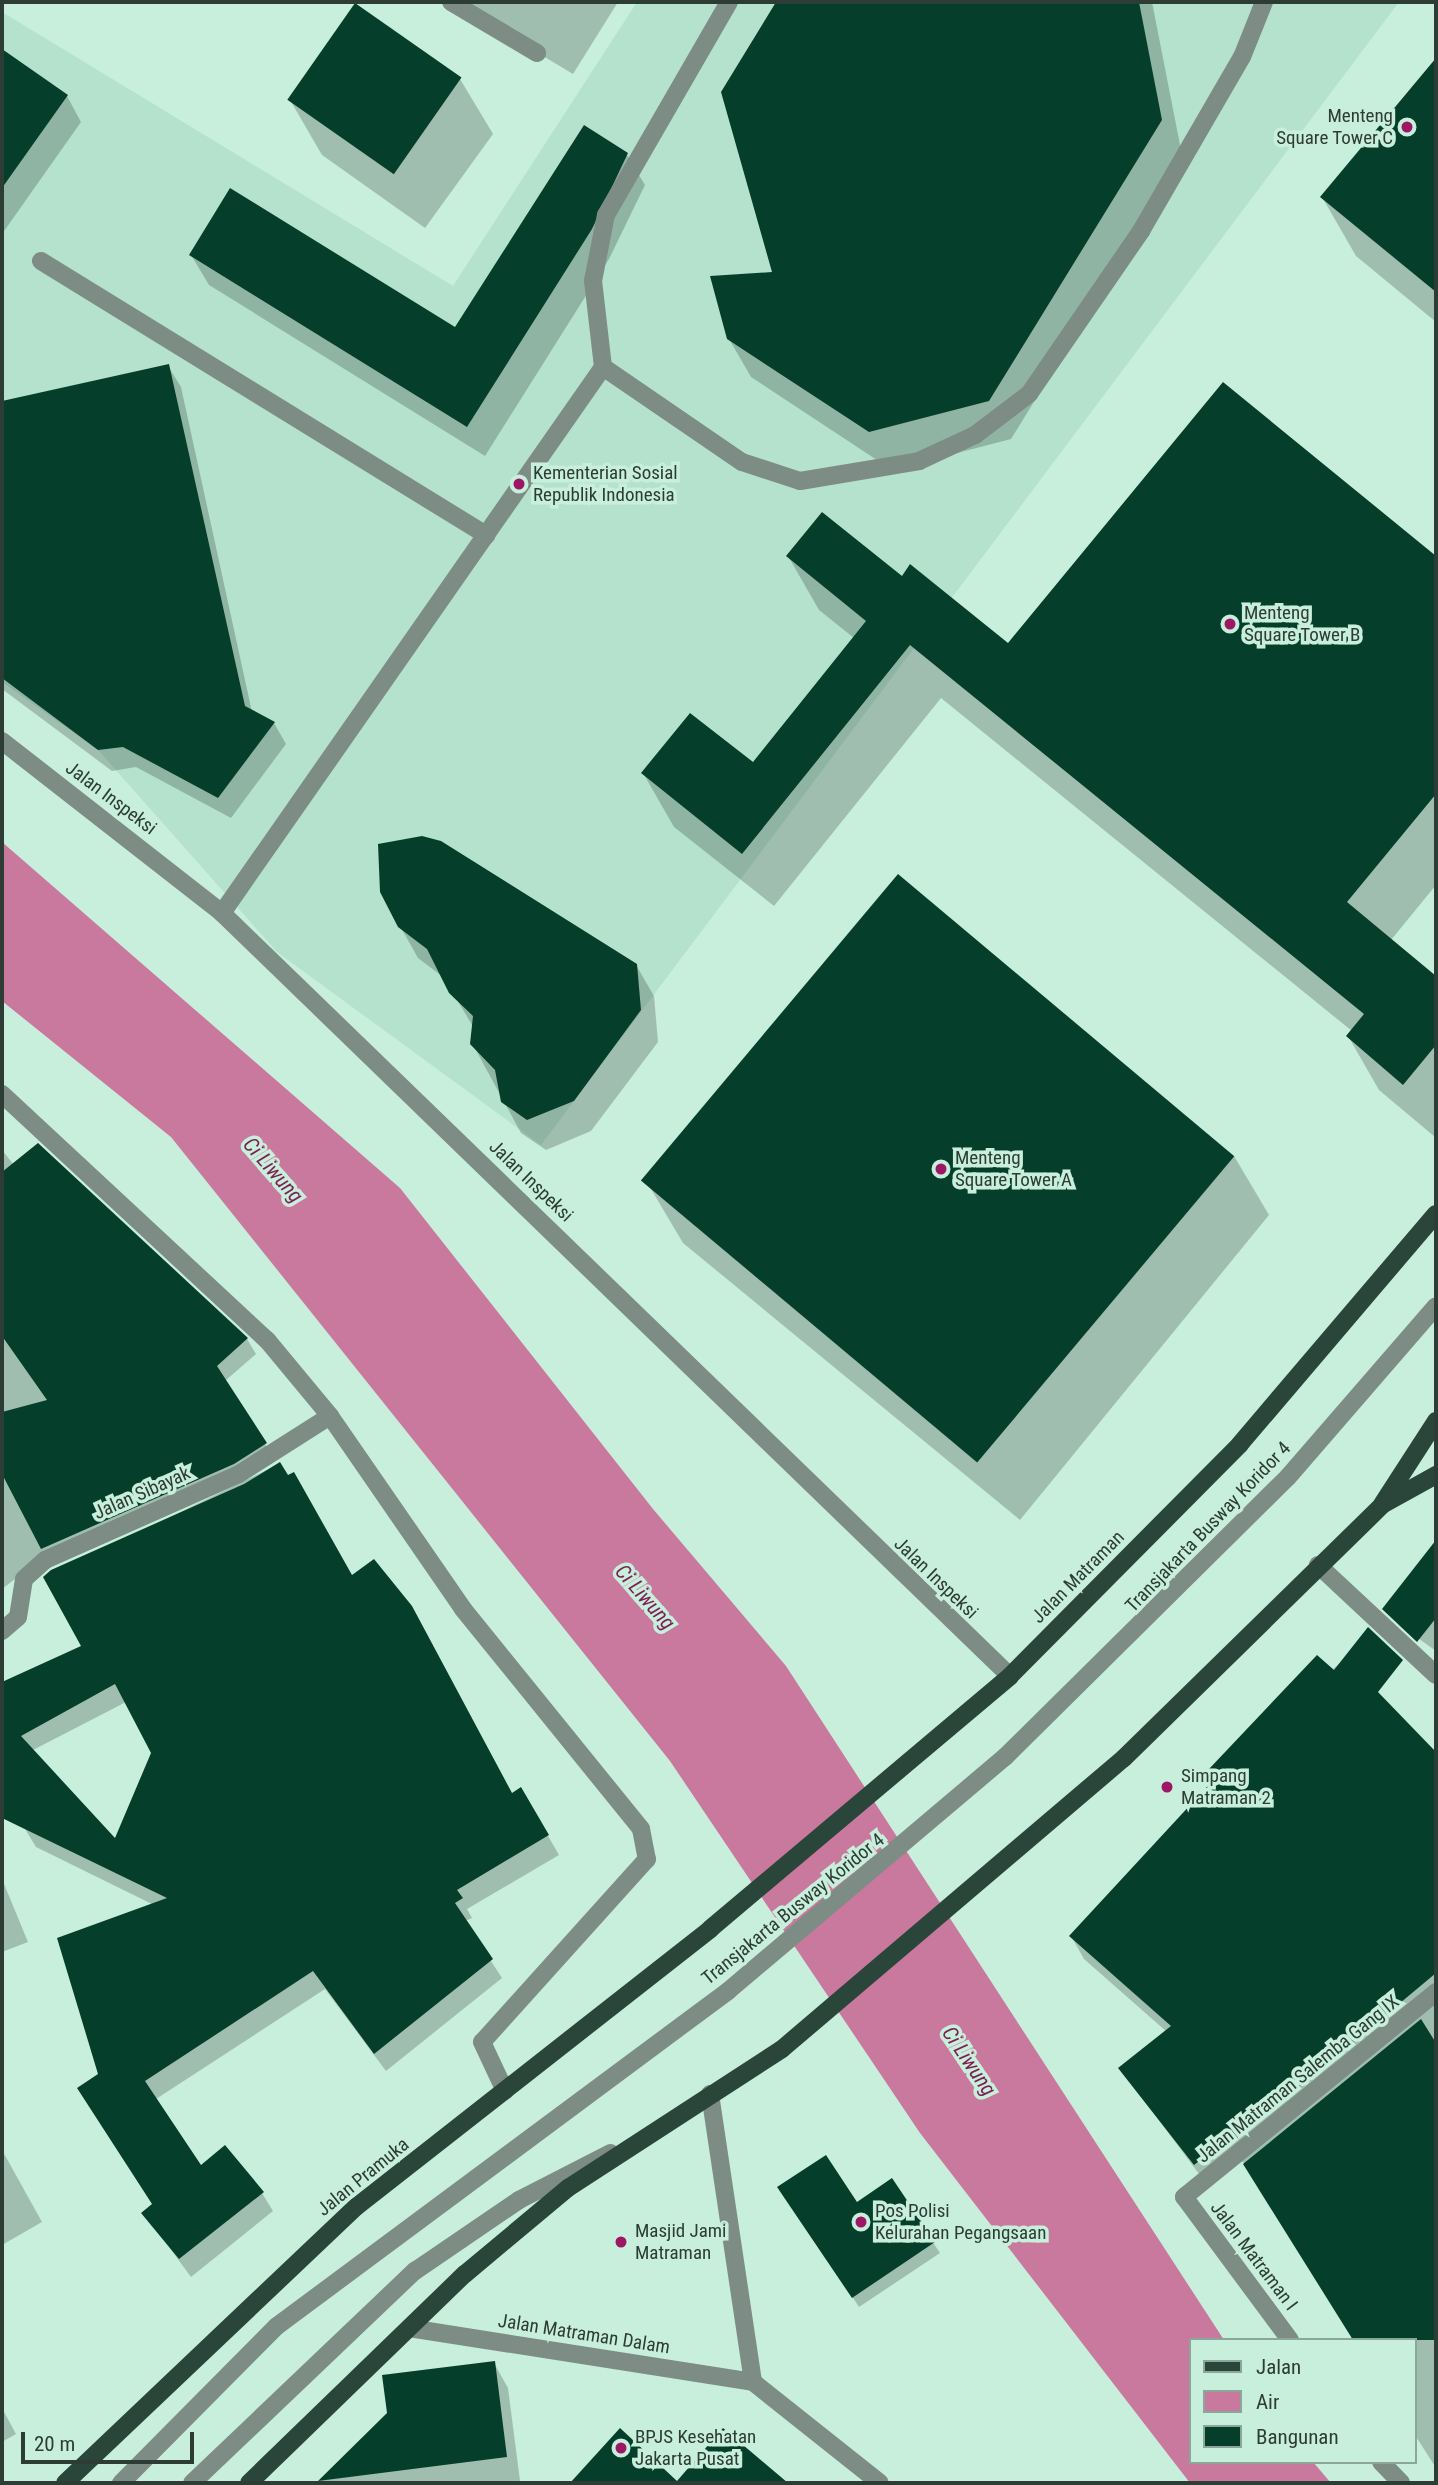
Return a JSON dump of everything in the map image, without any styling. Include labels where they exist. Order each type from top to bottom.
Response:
[{"type":"main road","name":"Jalan Matraman","points":[[710,1929],[1010,1676],[1240,1444],[1436,1214]]},
{"type":"main road","points":[[1382,1505],[1436,1421]]},
{"type":"main road","points":[[249,2483],[409,2328],[568,2188],[633,2143],[782,2049],[1055,1819],[1382,1505],[1436,1475]]},
{"type":"main road","name":"Jalan Pramuka","points":[[65,2483],[356,2207],[710,1929]]},
{"type":"street","points":[[451,2],[537,53]]},
{"type":"street","points":[[222,913],[603,367],[593,281],[606,215],[729,2]]},
{"type":"street","points":[[603,367],[742,462],[800,481],[919,461],[975,435],[1029,394],[1140,232],[1242,57],[1264,2]]},
{"type":"street","points":[[41,261],[486,535]]},
{"type":"street","name":"Jalan Inspeksi","points":[[2,741],[222,913],[1010,1676]]},
{"type":"street","points":[[2,1094],[267,1340],[330,1416],[463,1609],[641,1829],[647,1858],[482,2042],[505,2091]]},
{"type":"street","name":"Transjakarta Busway Koridor 4","points":[[121,2483],[277,2326],[349,2267],[728,1991],[1005,1757],[1288,1477],[1436,1306]]},
{"type":"street","name":"Jalan Sibayak","points":[[2,1631],[18,1617],[24,1579],[45,1560],[239,1475],[330,1416]]},
{"type":"street","points":[[1318,1565],[1436,1675]]},
{"type":"street","name":"Jalan Matraman Salemba Gang IX","points":[[1184,2197],[1436,1992]]},
{"type":"street","points":[[710,2094],[753,2382]]},
{"type":"street","points":[[192,2483],[415,2271],[519,2200],[633,2143]]},
{"type":"street","name":"Jalan Matraman I","points":[[1184,2197],[1289,2338]]},
{"type":"street","name":"Jalan Matraman Dalam","points":[[409,2328],[753,2382],[876,2482]]},
{"type":"street","points":[[1383,2464],[1401,2483]]},
{"type":"shaded area","name":"Kementerian Sosial Republik Indonesia","points":[[637,2],[1399,2],[541,1145],[277,952],[98,750],[2,682],[2,12],[453,286]]},
{"type":"water","name":"Ci Liwung","points":[[2,842],[400,1188],[653,1509],[786,1666],[1223,2338],[1190,2338],[1190,2464],[1315,2464],[1331,2483],[1190,2483],[920,2133],[670,1761],[171,1137],[2,1001]]},
{"type":"building","points":[[776,2],[1139,2],[1162,120],[989,401],[869,432],[727,339],[710,276],[772,272],[721,92]]},
{"type":"building","points":[[355,3],[461,78],[394,174],[287,100]]},
{"type":"building","points":[[2,49],[68,95],[2,188]]},
{"type":"building","name":"Menteng Square Tower C","points":[[1436,58],[1436,292],[1320,197]]},
{"type":"building","points":[[584,125],[628,153],[592,229],[467,427],[189,255],[230,188],[455,327]]},
{"type":"building","points":[[169,364],[245,706],[275,722],[218,798],[123,747],[98,750],[2,678],[2,401]]},
{"type":"building","name":"Menteng Square Tower B","points":[[1223,382],[1436,556],[1436,794],[1347,902],[1436,976],[1436,1045],[1403,1085],[1346,1036],[1364,1014],[910,645],[742,854],[641,773],[690,713],[753,762],[866,621],[786,556],[822,512],[902,576],[910,564],[1008,643]]},
{"type":"building","points":[[422,836],[441,841],[637,964],[641,1010],[574,1101],[527,1120],[501,1102],[495,1070],[470,1044],[473,1016],[449,993],[427,949],[398,927],[380,892],[378,844]]},
{"type":"building","name":"Menteng Square Tower A","points":[[898,874],[1234,1156],[977,1463],[641,1180]]},
{"type":"building","points":[[38,1143],[248,1338],[217,1366],[267,1443],[234,1464],[41,1549],[2,1474],[2,1412],[47,1400],[2,1336],[2,1172]]},
{"type":"building","points":[[280,1462],[288,1475],[294,1472],[352,1575],[374,1559],[412,1606],[512,1793],[521,1787],[549,1835],[457,1890],[463,1898],[455,1903],[493,1959],[374,2054],[313,1971],[145,2081],[201,2165],[225,2145],[264,2192],[179,2259],[141,2213],[152,2204],[77,2088],[98,2074],[57,1938],[167,1898],[2,1818],[2,1682],[81,1646],[43,1577],[51,1570],[244,1484]],"holes":[[[115,1684],[151,1753],[115,1838],[21,1736]]]},
{"type":"building","points":[[1436,1540],[1436,1618],[1417,1642],[1382,1609]]},
{"type":"building","points":[[1368,1627],[1403,1660],[1378,1692],[1436,1752],[1436,1973],[1230,2145],[1227,2139],[1194,2165],[1118,2068],[1171,2026],[1069,1936],[1217,1776],[1209,1769],[1317,1655],[1334,1670]]},
{"type":"building","points":[[1421,2019],[1436,2043],[1436,2340],[1352,2338],[1243,2164]]},
{"type":"building","name":"Pos Polisi Kelurahan Pegangsaan","points":[[826,2155],[857,2202],[892,2178],[935,2242],[852,2298],[777,2187]]},
{"type":"building","points":[[495,2361],[507,2457],[318,2481],[387,2413],[382,2375]]},
{"type":"building","points":[[620,2428],[677,2481],[723,2428],[788,2483],[570,2483]]},
{"type":"place","name":"Menteng Square Tower C","points":[[1407,127]]},
{"type":"place","name":"Kementerian Sosial Republik Indonesia","points":[[519,484]]},
{"type":"place","name":"Menteng Square Tower B","points":[[1230,624]]},
{"type":"place","name":"Menteng Square Tower A","points":[[941,1169]]},
{"type":"place","name":"Simpang Matraman 2","points":[[1167,1787]]},
{"type":"place","name":"Pos Polisi Kelurahan Pegangsaan","points":[[861,2222]]},
{"type":"place","name":"Masjid Jami Matraman","points":[[621,2242]]},
{"type":"place","name":"BPJS Kesehatan Jakarta Pusat","points":[[621,2448]]}]
